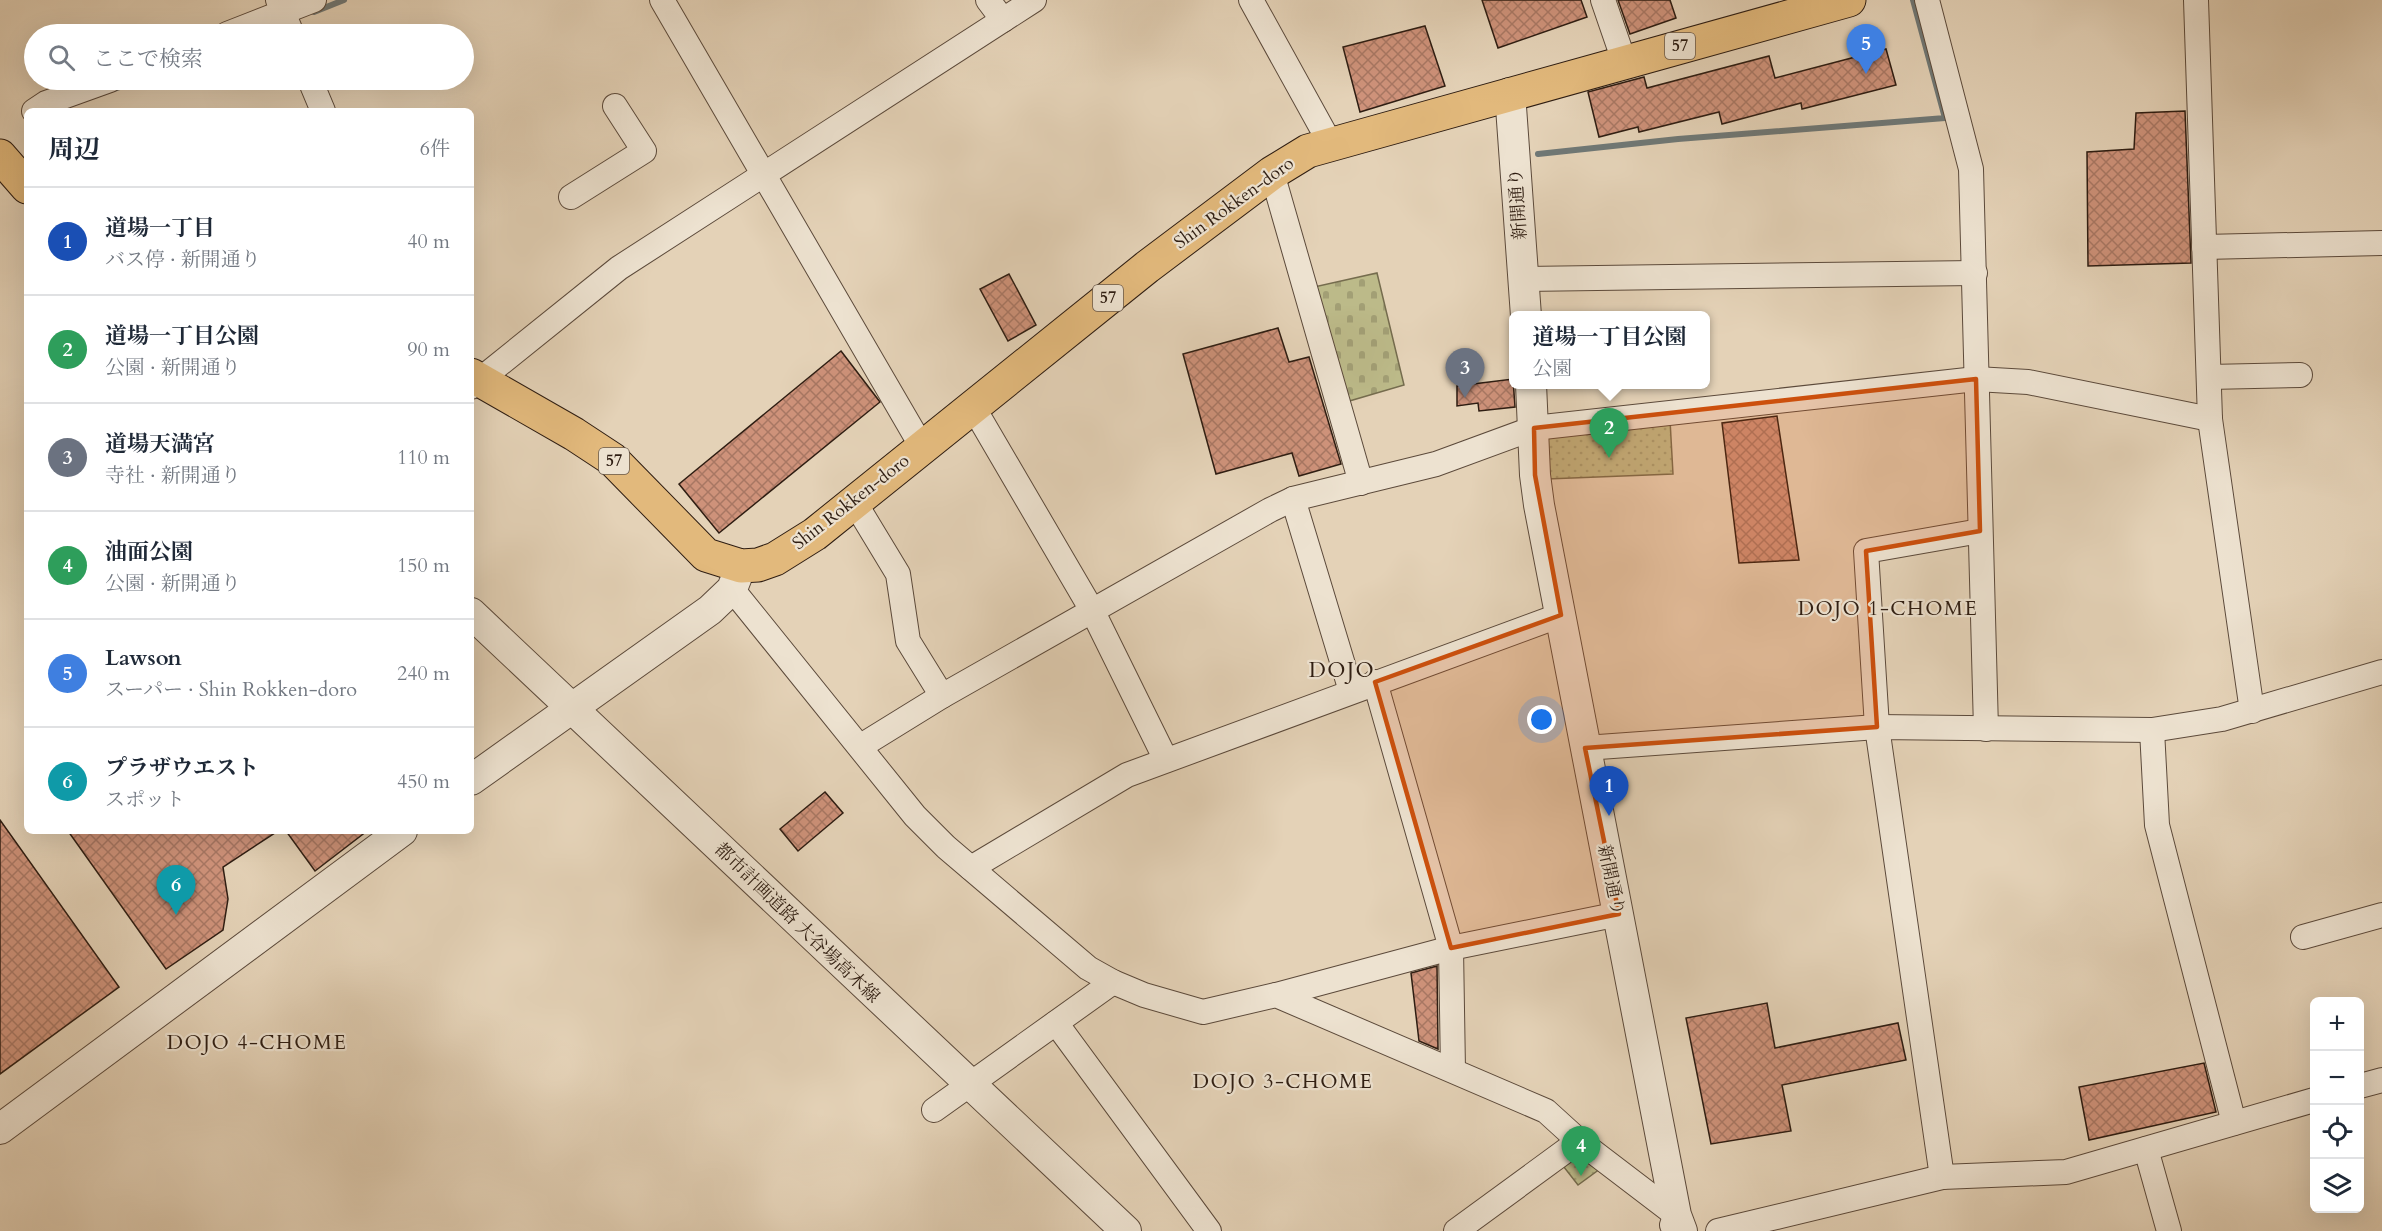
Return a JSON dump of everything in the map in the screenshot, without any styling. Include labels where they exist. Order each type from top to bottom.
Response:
[{"type":"main road","name":"Shin Rokken-doro","points":[[737,577],[758,565],[776,559],[815,534],[972,405],[1272,173],[1308,151],[1849,0]]},
{"type":"main road","points":[[0,156],[24,184]]},
{"type":"main road","name":"57","points":[[474,380],[612,459],[706,555],[737,577]]},
{"type":"street","points":[[246,24],[281,6],[314,0]]},
{"type":"street","points":[[662,0],[922,447]]},
{"type":"street","points":[[988,0],[1003,20]]},
{"type":"street","points":[[474,380],[618,268],[1034,0]]},
{"type":"street","points":[[1251,0],[1330,143]]},
{"type":"street","points":[[1603,0],[1624,61]]},
{"type":"street","points":[[1927,0],[1971,169],[1986,729]]},
{"type":"street","points":[[2196,0],[2210,419],[2252,711]]},
{"type":"street","points":[[281,6],[288,24]]},
{"type":"street","points":[[38,108],[82,90]]},
{"type":"street","points":[[314,90],[322,108]]},
{"type":"street","name":"新開通り","points":[[1510,93],[1526,311]]},
{"type":"street","points":[[571,197],[644,151],[615,106]]},
{"type":"street","points":[[1272,173],[1361,483]]},
{"type":"street","points":[[2204,247],[2382,243]]},
{"type":"street","points":[[1523,279],[1975,273]]},
{"type":"street","points":[[2209,377],[2300,375]]},
{"type":"street","points":[[861,746],[942,696],[1293,499],[1436,464],[1534,428],[1977,379],[2028,382],[2210,419]]},
{"type":"street","name":"新開通り","points":[[1531,389],[1538,495],[1585,748],[1619,914],[1676,1226]]},
{"type":"street","points":[[972,405],[1093,612],[1166,760]]},
{"type":"street","points":[[1293,499],[1351,691]]},
{"type":"street","points":[[855,503],[898,574],[908,641],[942,696]]},
{"type":"street","points":[[1942,1177],[1877,727],[1866,551],[1980,531]]},
{"type":"street","points":[[474,774],[573,708],[710,610],[737,577],[915,816],[971,868],[1088,968],[1144,995],[1203,1012],[1451,948],[1619,914]]},
{"type":"street","points":[[971,868],[1126,775],[1561,615]]},
{"type":"street","name":"都市計画道路 大谷場高木線","points":[[474,616],[1126,1231]]},
{"type":"street","points":[[1585,748],[1877,727],[2152,730],[2222,719],[2382,672]]},
{"type":"street","points":[[1375,682],[1451,948],[1453,1070]]},
{"type":"street","points":[[2152,730],[2157,825],[2234,1123]]},
{"type":"street","points":[[0,1129],[398,834]]},
{"type":"street","points":[[2303,937],[2382,915]]},
{"type":"street","points":[[934,1110],[1113,982]]},
{"type":"street","points":[[1276,995],[1546,1110],[1676,1226]]},
{"type":"street","points":[[1056,1023],[1209,1231]]},
{"type":"street","points":[[2364,1085],[2382,1080]]},
{"type":"street","points":[[1718,1231],[1942,1177],[2066,1172],[2310,1101]]},
{"type":"street","points":[[1456,1231],[1579,1141]]},
{"type":"street","points":[[2146,1149],[2169,1231]]},
{"type":"highlighted area","points":[[1976,379],[1980,531],[1866,551],[1877,727],[1585,748],[1619,914],[1451,948],[1375,682],[1561,615],[1535,475],[1534,428]]},
{"type":"green space","points":[[1377,273],[1404,385],[1346,402],[1314,287]]},
{"type":"green space","points":[[1670,420],[1673,474],[1547,479],[1546,441],[1557,430]]},
{"type":"green space","points":[[1570,1156],[1583,1157],[1604,1166],[1578,1185],[1560,1162]]},
{"type":"building","points":[[1482,0],[1581,0],[1587,17],[1498,48]]},
{"type":"building","points":[[1618,0],[1670,0],[1676,18],[1630,34]]},
{"type":"building","points":[[1425,26],[1445,86],[1360,112],[1343,47]]},
{"type":"building","points":[[1886,49],[1896,85],[1802,109],[1801,103],[1722,124],[1719,112],[1639,132],[1638,127],[1599,137],[1588,92],[1644,77],[1647,88],[1769,56],[1775,78]]},
{"type":"building","points":[[2185,111],[2191,263],[2088,266],[2087,152],[2134,149],[2136,113]]},
{"type":"building","points":[[1009,274],[1036,325],[1008,341],[980,289]]},
{"type":"building","points":[[1278,328],[1289,362],[1309,357],[1341,464],[1299,476],[1292,453],[1216,474],[1183,354]]},
{"type":"building","points":[[841,351],[880,402],[719,533],[679,484]]},
{"type":"building","points":[[1509,380],[1509,389],[1514,389],[1515,407],[1479,411],[1478,403],[1457,406],[1457,386]]},
{"type":"building","points":[[1777,416],[1799,560],[1739,563],[1722,423]]},
{"type":"building","points":[[825,792],[843,813],[798,851],[780,829]]},
{"type":"building","points":[[0,820],[119,987],[0,1074]]},
{"type":"building","points":[[70,834],[273,834],[223,867],[228,899],[223,930],[166,969]]},
{"type":"building","points":[[288,834],[363,834],[315,871]]},
{"type":"building","points":[[1437,966],[1438,1049],[1419,1041],[1411,973]]},
{"type":"building","points":[[1767,1003],[1775,1048],[1898,1023],[1906,1060],[1782,1085],[1791,1131],[1711,1144],[1686,1018]]},
{"type":"building","points":[[2204,1063],[2216,1112],[2089,1140],[2079,1087]]},
{"type":"waterway","points":[[314,12],[344,0]]},
{"type":"waterway","points":[[1538,154],[1678,139],[1945,118],[1913,0]]},
{"type":"place","name":"Lawson","points":[[1866,74]]},
{"type":"place","name":"道場天満宮","points":[[1465,398]]},
{"type":"place","name":"道場一丁目公園","points":[[1609,458]]},
{"type":"place","name":"道場一丁目","points":[[1609,816]]},
{"type":"place","name":"プラザウエスト","points":[[176,915]]},
{"type":"place","name":"油面公園","points":[[1581,1176]]},
{"type":"district","name":"DOJO 1-CHOME","points":[[1888,608]]},
{"type":"district","name":"DOJO","points":[[1342,670]]},
{"type":"district","name":"DOJO 4-CHOME","points":[[257,1042]]},
{"type":"district","name":"DOJO 3-CHOME","points":[[1283,1081]]}]
